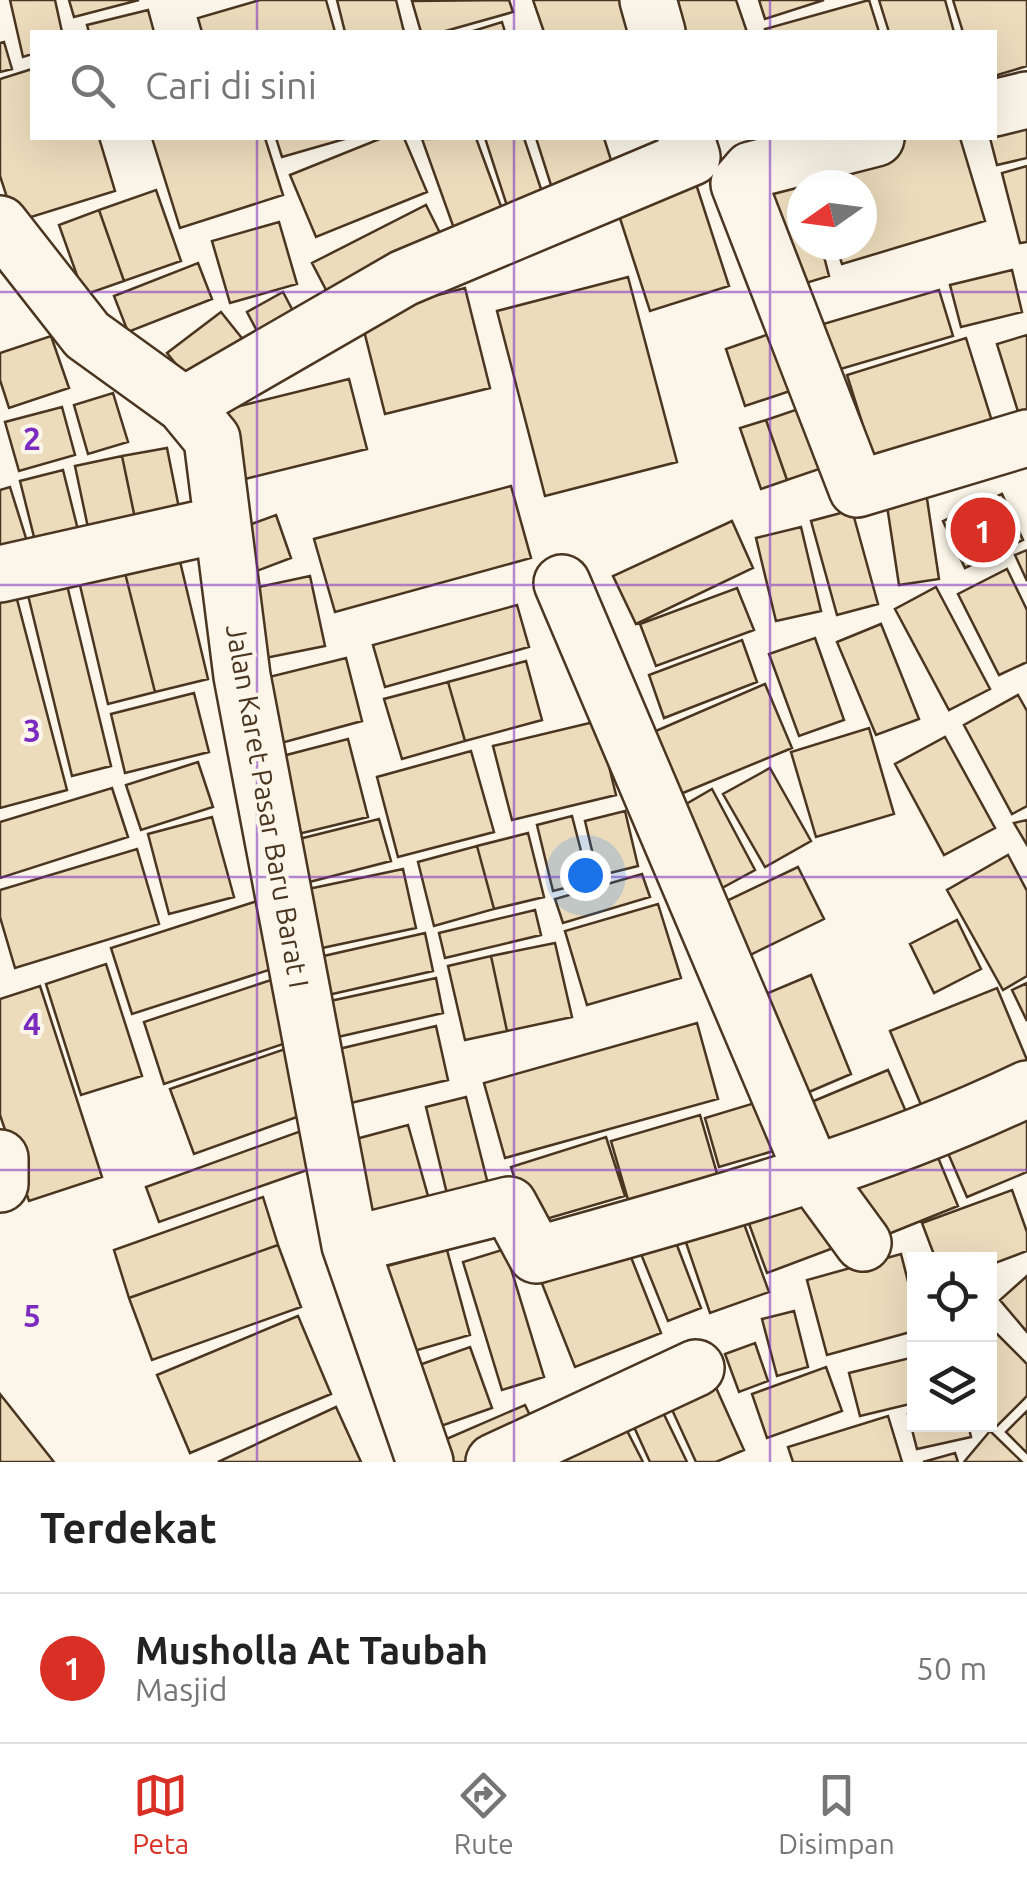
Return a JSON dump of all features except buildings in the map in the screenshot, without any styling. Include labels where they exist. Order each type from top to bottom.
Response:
[{"type":"street","points":[[648,0],[656,30]]},
{"type":"street","points":[[997,107],[1027,100]]},
{"type":"street","points":[[184,404],[404,278],[692,157],[687,140]]},
{"type":"street","points":[[868,140],[750,170],[740,184],[857,489],[1027,438]]},
{"type":"street","name":"Jalan Karet Pasar Baru Barat I","points":[[0,224],[86,336],[184,404],[212,439],[242,676],[350,1245],[425,1462]]},
{"type":"street","points":[[0,574],[222,524]]},
{"type":"street","points":[[562,583],[814,1176],[863,1243]]},
{"type":"street","points":[[350,1245],[510,1205],[536,1255],[814,1176],[951,1125],[1027,1089]]},
{"type":"street","points":[[0,1158],[0,1184]]},
{"type":"street","points":[[494,1462],[696,1368]]},
{"type":"place","name":"Musholla At Taubah","points":[[983,530]]}]
